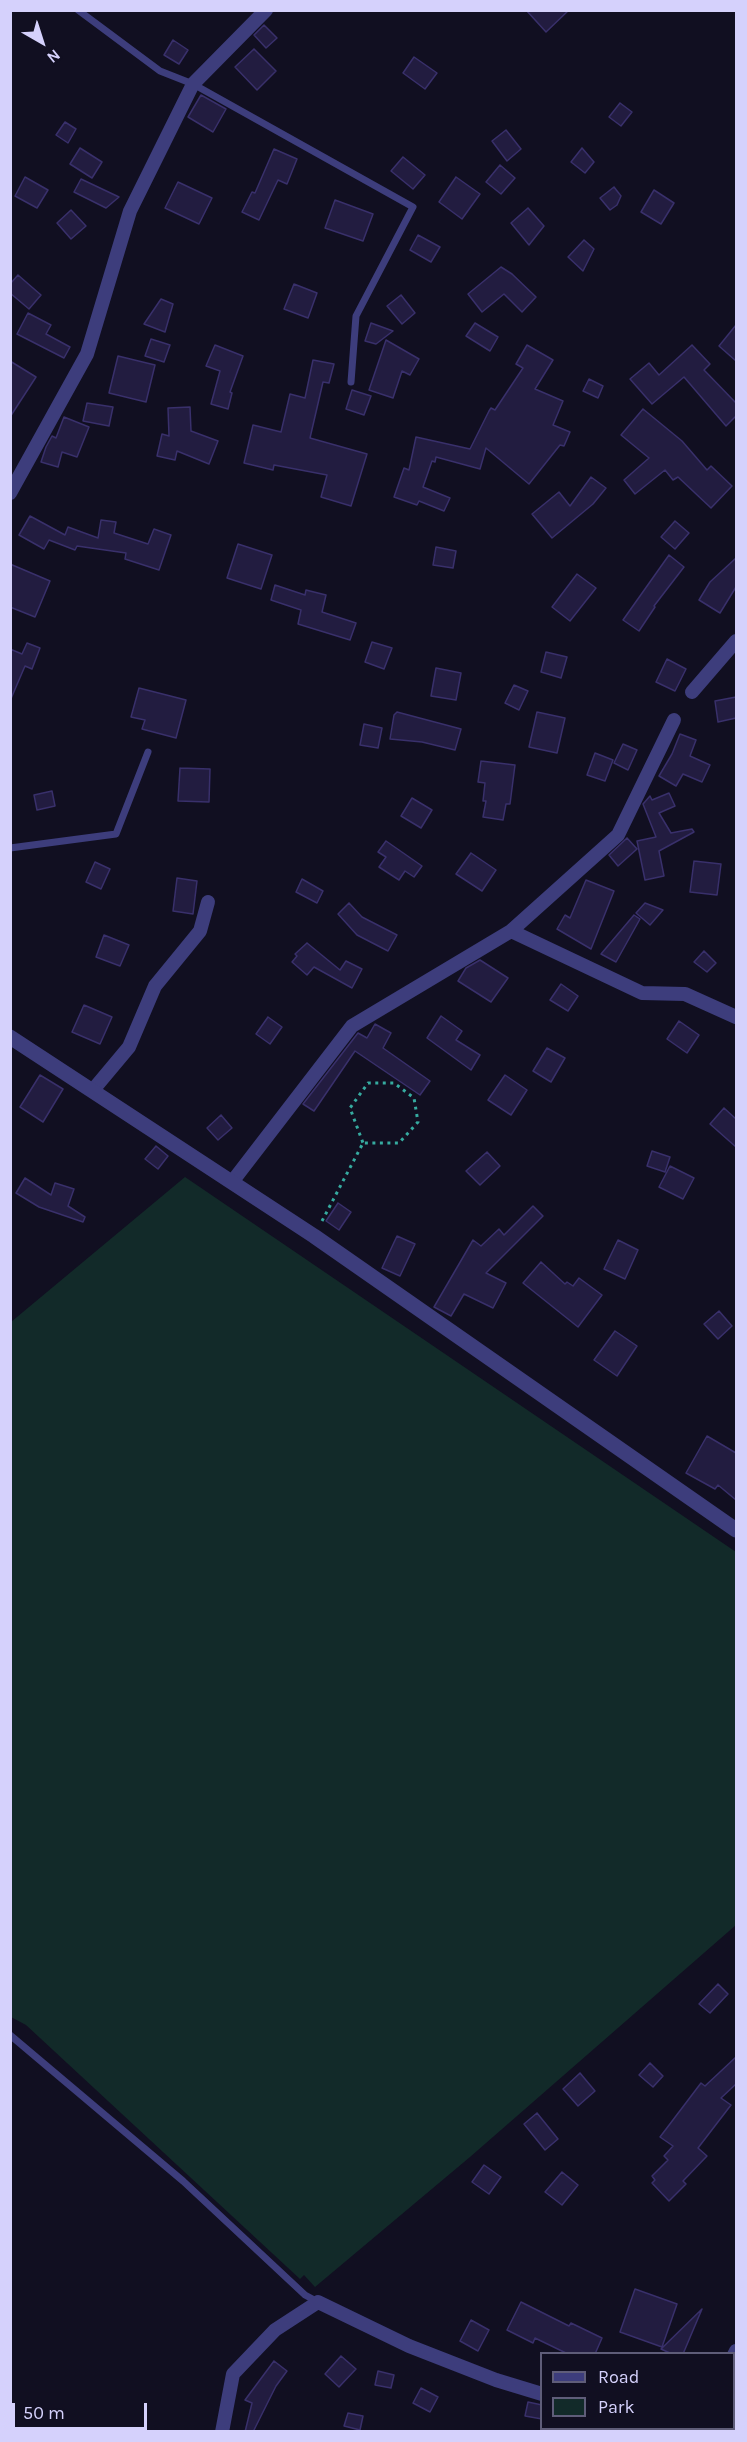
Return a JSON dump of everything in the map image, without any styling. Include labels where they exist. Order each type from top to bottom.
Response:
[{"type":"street","points":[[10,493],[87,354],[130,211],[193,84],[266,10]]},
{"type":"street","points":[[692,692],[736,641]]},
{"type":"street","points":[[232,1182],[352,1026],[511,931],[618,835],[674,720]]},
{"type":"street","points":[[93,1089],[129,1047],[155,986],[200,931],[208,902]]},
{"type":"street","points":[[511,931],[642,993],[685,994],[736,1017]]},
{"type":"street","points":[[10,1037],[93,1089],[314,1236],[736,1530]]},
{"type":"street","points":[[222,2432],[233,2374],[275,2330],[318,2302],[409,2346],[496,2380],[540,2393]]},
{"type":"lane","points":[[78,10],[160,71],[193,84],[413,207],[356,316],[351,382]]},
{"type":"lane","points":[[10,848],[116,834],[148,752]]},
{"type":"lane","points":[[10,2035],[183,2181],[305,2295],[318,2302]]},
{"type":"path","points":[[314,1236],[363,1143],[350,1108],[368,1083],[394,1083],[414,1098],[418,1122],[399,1143],[363,1143]]},
{"type":"green space","points":[[185,1177],[736,1552],[736,1925],[470,2157],[315,2287],[304,2275],[300,2279],[26,2025],[11,2017],[11,1322]]},
{"type":"building","points":[[526,10],[569,10],[546,32]]},
{"type":"building","points":[[264,25],[277,38],[266,48],[254,35]]},
{"type":"building","points":[[173,40],[188,50],[179,64],[164,55]]},
{"type":"building","points":[[254,49],[276,71],[257,90],[235,67]]},
{"type":"building","points":[[414,57],[437,73],[425,89],[403,73]]},
{"type":"building","points":[[201,95],[226,109],[213,132],[188,117]]},
{"type":"building","points":[[620,103],[632,112],[621,126],[609,117]]},
{"type":"building","points":[[65,122],[76,129],[68,143],[56,135]]},
{"type":"building","points":[[506,130],[521,149],[507,161],[492,141]]},
{"type":"building","points":[[80,148],[102,162],[92,178],[70,164]]},
{"type":"building","points":[[582,148],[594,162],[585,173],[571,162]]},
{"type":"building","points":[[274,149],[297,159],[287,184],[278,180],[259,220],[242,212],[252,192],[255,193]]},
{"type":"building","points":[[403,157],[425,175],[413,189],[391,171]]},
{"type":"building","points":[[500,165],[515,178],[501,194],[486,182]]},
{"type":"building","points":[[25,177],[48,190],[37,208],[15,196]]},
{"type":"building","points":[[456,177],[480,194],[462,219],[439,202]]},
{"type":"building","points":[[81,179],[119,197],[106,208],[74,192]]},
{"type":"building","points":[[178,182],[212,198],[199,224],[165,208]]},
{"type":"building","points":[[614,187],[621,196],[617,205],[610,210],[600,198]]},
{"type":"building","points":[[654,190],[674,203],[661,224],[641,212]]},
{"type":"building","points":[[335,200],[373,214],[363,241],[325,228]]},
{"type":"building","points":[[528,208],[544,226],[529,245],[511,223]]},
{"type":"building","points":[[71,210],[86,226],[71,239],[57,223]]},
{"type":"building","points":[[418,235],[440,247],[431,262],[410,250]]},
{"type":"building","points":[[584,240],[594,249],[583,271],[568,257]]},
{"type":"building","points":[[501,267],[512,274],[536,297],[522,312],[504,294],[482,312],[468,294]]},
{"type":"building","points":[[18,275],[41,295],[29,309],[10,293],[10,284]]},
{"type":"building","points":[[294,284],[317,293],[308,318],[284,309]]},
{"type":"building","points":[[401,295],[415,313],[402,324],[387,306]]},
{"type":"building","points":[[161,299],[173,304],[165,332],[144,324]]},
{"type":"building","points":[[28,313],[51,325],[46,334],[70,347],[64,358],[17,334]]},
{"type":"building","points":[[371,323],[393,331],[376,344],[365,341]]},
{"type":"building","points":[[475,323],[498,337],[490,351],[466,336]]},
{"type":"building","points":[[736,325],[736,361],[719,346]]},
{"type":"building","points":[[151,339],[170,345],[164,362],[145,356]]},
{"type":"building","points":[[386,340],[419,359],[410,375],[402,371],[393,398],[369,390]]},
{"type":"building","points":[[215,345],[243,356],[230,392],[232,393],[228,409],[211,404],[220,371],[206,366]]},
{"type":"building","points":[[527,345],[553,360],[535,389],[563,401],[553,425],[570,432],[564,446],[560,445],[529,484],[486,448],[480,469],[436,457],[435,462],[432,461],[423,487],[450,498],[444,511],[419,501],[417,505],[394,497],[404,468],[409,470],[416,437],[470,449],[489,411],[491,408],[495,410],[523,368],[516,364]]},
{"type":"building","points":[[692,345],[710,364],[704,370],[736,403],[736,416],[726,426],[684,377],[652,404],[630,379],[649,363],[659,375]]},
{"type":"building","points":[[118,356],[155,365],[146,402],[109,393]]},
{"type":"building","points":[[313,360],[334,364],[329,383],[323,382],[310,438],[367,454],[351,506],[321,497],[327,475],[274,465],[273,470],[244,463],[253,425],[281,432],[290,394],[305,398]]},
{"type":"building","points":[[10,361],[36,377],[10,417]]},
{"type":"building","points":[[589,379],[603,386],[598,398],[583,391]]},
{"type":"building","points":[[352,390],[371,396],[364,415],[346,409]]},
{"type":"building","points":[[87,403],[113,407],[109,426],[83,421]]},
{"type":"building","points":[[190,407],[191,431],[218,441],[209,464],[177,451],[175,460],[157,456],[162,434],[169,436],[168,408]]},
{"type":"building","points":[[643,409],[682,441],[707,470],[711,466],[732,486],[711,508],[678,477],[673,480],[665,470],[635,494],[624,480],[649,458],[621,435]]},
{"type":"building","points":[[64,417],[89,427],[77,457],[62,452],[58,467],[41,462],[52,436],[56,438]]},
{"type":"building","points":[[591,477],[606,488],[593,504],[552,538],[532,514],[559,492],[570,506]]},
{"type":"building","points":[[30,516],[65,535],[68,527],[98,538],[101,520],[116,522],[114,533],[148,544],[154,529],[171,535],[159,570],[125,559],[126,553],[77,546],[75,550],[49,540],[44,549],[19,535]]},
{"type":"building","points":[[675,521],[689,533],[675,549],[661,537]]},
{"type":"building","points":[[238,544],[272,555],[261,589],[227,578]]},
{"type":"building","points":[[436,547],[456,551],[453,568],[433,565]]},
{"type":"building","points":[[669,555],[684,567],[654,606],[639,631],[623,620]]},
{"type":"building","points":[[736,558],[736,587],[720,613],[699,600],[710,582]]},
{"type":"building","points":[[10,564],[50,581],[35,617],[10,607]]},
{"type":"building","points":[[577,574],[596,588],[570,621],[552,607]]},
{"type":"building","points":[[275,585],[305,595],[306,590],[326,595],[322,612],[356,623],[350,640],[298,624],[301,610],[271,600]]},
{"type":"building","points":[[372,642],[392,648],[384,669],[365,662]]},
{"type":"building","points":[[27,643],[40,648],[32,669],[25,666],[10,701],[10,649],[22,654]]},
{"type":"building","points":[[546,652],[567,657],[561,678],[541,672]]},
{"type":"building","points":[[667,659],[686,669],[675,691],[656,682]]},
{"type":"building","points":[[436,668],[461,673],[456,700],[431,696]]},
{"type":"building","points":[[514,685],[528,691],[519,710],[505,703]]},
{"type":"building","points":[[139,688],[186,700],[176,738],[142,729],[145,720],[131,717]]},
{"type":"building","points":[[736,697],[736,718],[718,722],[715,701]]},
{"type":"building","points":[[397,712],[461,729],[455,750],[422,742],[390,739],[394,715]]},
{"type":"building","points":[[537,712],[565,718],[557,753],[529,747]]},
{"type":"building","points":[[364,724],[382,728],[378,748],[360,745]]},
{"type":"building","points":[[680,734],[696,740],[690,756],[710,765],[702,782],[683,774],[676,786],[659,776]]},
{"type":"building","points":[[623,744],[637,750],[628,770],[614,763]]},
{"type":"building","points":[[595,753],[613,760],[605,781],[587,775]]},
{"type":"building","points":[[481,761],[515,765],[510,804],[506,804],[503,820],[483,817],[486,801],[483,801],[485,783],[478,782]]},
{"type":"building","points":[[180,768],[210,769],[209,802],[178,801]]},
{"type":"building","points":[[52,791],[55,806],[37,810],[34,795]]},
{"type":"building","points":[[669,793],[675,806],[659,813],[671,833],[692,829],[694,832],[659,851],[664,876],[645,880],[637,841],[656,837],[643,804],[650,796],[652,800]]},
{"type":"building","points":[[412,798],[432,810],[421,828],[401,816]]},
{"type":"building","points":[[627,838],[637,849],[618,866],[609,855]]},
{"type":"building","points":[[386,841],[422,866],[414,877],[405,871],[399,880],[379,867],[386,857],[378,852]]},
{"type":"building","points":[[471,853],[496,870],[482,891],[456,874]]},
{"type":"building","points":[[694,861],[721,864],[717,895],[690,892]]},
{"type":"building","points":[[95,862],[110,869],[101,889],[86,882]]},
{"type":"building","points":[[177,878],[197,881],[193,914],[173,911]]},
{"type":"building","points":[[302,879],[323,891],[317,903],[296,892]]},
{"type":"building","points":[[586,880],[614,891],[591,949],[557,929],[565,915],[570,918]]},
{"type":"building","points":[[349,903],[362,917],[397,935],[388,951],[357,935],[338,914]]},
{"type":"building","points":[[645,903],[663,910],[650,925],[636,913]]},
{"type":"building","points":[[634,915],[640,919],[616,962],[601,954]]},
{"type":"building","points":[[104,935],[129,945],[120,966],[96,957]]},
{"type":"building","points":[[307,943],[340,970],[346,961],[362,969],[352,988],[314,967],[307,975],[292,962],[297,956],[295,954]]},
{"type":"building","points":[[704,951],[716,963],[707,972],[694,962]]},
{"type":"building","points":[[480,960],[508,978],[491,1002],[458,981],[466,968]]},
{"type":"building","points":[[561,984],[578,996],[568,1011],[550,1000]]},
{"type":"building","points":[[84,1005],[112,1017],[100,1044],[72,1032]]},
{"type":"building","points":[[441,1016],[462,1031],[456,1040],[480,1055],[471,1070],[427,1038]]},
{"type":"building","points":[[268,1017],[282,1027],[270,1044],[256,1034]]},
{"type":"building","points":[[679,1021],[699,1035],[687,1053],[667,1039]]},
{"type":"building","points":[[375,1024],[391,1033],[383,1048],[430,1081],[420,1095],[355,1051],[314,1111],[303,1104],[358,1033],[367,1038]]},
{"type":"building","points":[[547,1048],[565,1058],[551,1082],[533,1071]]},
{"type":"building","points":[[40,1075],[63,1089],[43,1122],[20,1107]]},
{"type":"building","points":[[505,1075],[527,1090],[511,1115],[488,1100]]},
{"type":"building","points":[[724,1108],[736,1119],[736,1147],[710,1124]]},
{"type":"building","points":[[221,1115],[232,1128],[218,1140],[207,1128]]},
{"type":"building","points":[[156,1146],[168,1156],[158,1169],[145,1159]]},
{"type":"building","points":[[652,1151],[670,1157],[665,1172],[647,1166]]},
{"type":"building","points":[[487,1152],[500,1166],[480,1185],[466,1171]]},
{"type":"building","points":[[670,1166],[694,1178],[683,1199],[659,1187]]},
{"type":"building","points":[[25,1178],[51,1195],[55,1183],[74,1189],[68,1206],[85,1217],[83,1222],[39,1207],[16,1193]]},
{"type":"building","points":[[338,1203],[351,1212],[339,1230],[326,1221]]},
{"type":"building","points":[[533,1206],[543,1216],[486,1273],[506,1283],[493,1308],[464,1294],[451,1316],[434,1307],[473,1240],[481,1246],[499,1229],[504,1235]]},
{"type":"building","points":[[397,1236],[415,1244],[400,1276],[382,1268]]},
{"type":"building","points":[[618,1240],[638,1250],[625,1279],[604,1269]]},
{"type":"building","points":[[541,1262],[565,1284],[567,1282],[573,1286],[579,1278],[602,1295],[578,1327],[523,1283]]},
{"type":"building","points":[[719,1311],[732,1326],[718,1339],[704,1324]]},
{"type":"building","points":[[615,1331],[637,1346],[617,1376],[594,1360]]},
{"type":"building","points":[[707,1436],[736,1453],[736,1500],[718,1485],[715,1489],[686,1473]]},
{"type":"building","points":[[718,1984],[728,1994],[710,2013],[699,2004]]},
{"type":"building","points":[[736,2057],[736,2084],[721,2098],[731,2105],[698,2148],[707,2156],[683,2181],[686,2184],[669,2201],[652,2183],[655,2180],[652,2176],[668,2160],[664,2156],[673,2146],[660,2137],[701,2083],[705,2086]]},
{"type":"building","points":[[650,2063],[663,2076],[653,2087],[639,2075]]},
{"type":"building","points":[[580,2073],[595,2091],[578,2106],[563,2089]]},
{"type":"building","points":[[537,2113],[558,2139],[545,2150],[524,2124]]},
{"type":"building","points":[[484,2165],[501,2177],[489,2194],[472,2182]]},
{"type":"building","points":[[562,2172],[578,2185],[562,2205],[545,2192]]},
{"type":"building","points":[[635,2289],[677,2304],[662,2347],[620,2332]]},
{"type":"building","points":[[521,2302],[569,2326],[571,2323],[602,2338],[596,2352],[564,2352],[535,2338],[533,2343],[507,2330]]},
{"type":"building","points":[[702,2309],[684,2352],[668,2352],[661,2349]]},
{"type":"building","points":[[471,2320],[489,2330],[478,2351],[460,2341]]},
{"type":"building","points":[[341,2356],[356,2369],[339,2387],[325,2374]]},
{"type":"building","points":[[274,2361],[287,2371],[276,2386],[253,2432],[245,2432],[252,2403],[245,2400]]},
{"type":"building","points":[[378,2371],[394,2375],[391,2388],[375,2385]]},
{"type":"building","points":[[421,2388],[438,2397],[430,2412],[413,2403]]},
{"type":"building","points":[[528,2402],[540,2405],[540,2419],[525,2416]]},
{"type":"building","points":[[348,2413],[363,2416],[360,2430],[344,2426]]}]
